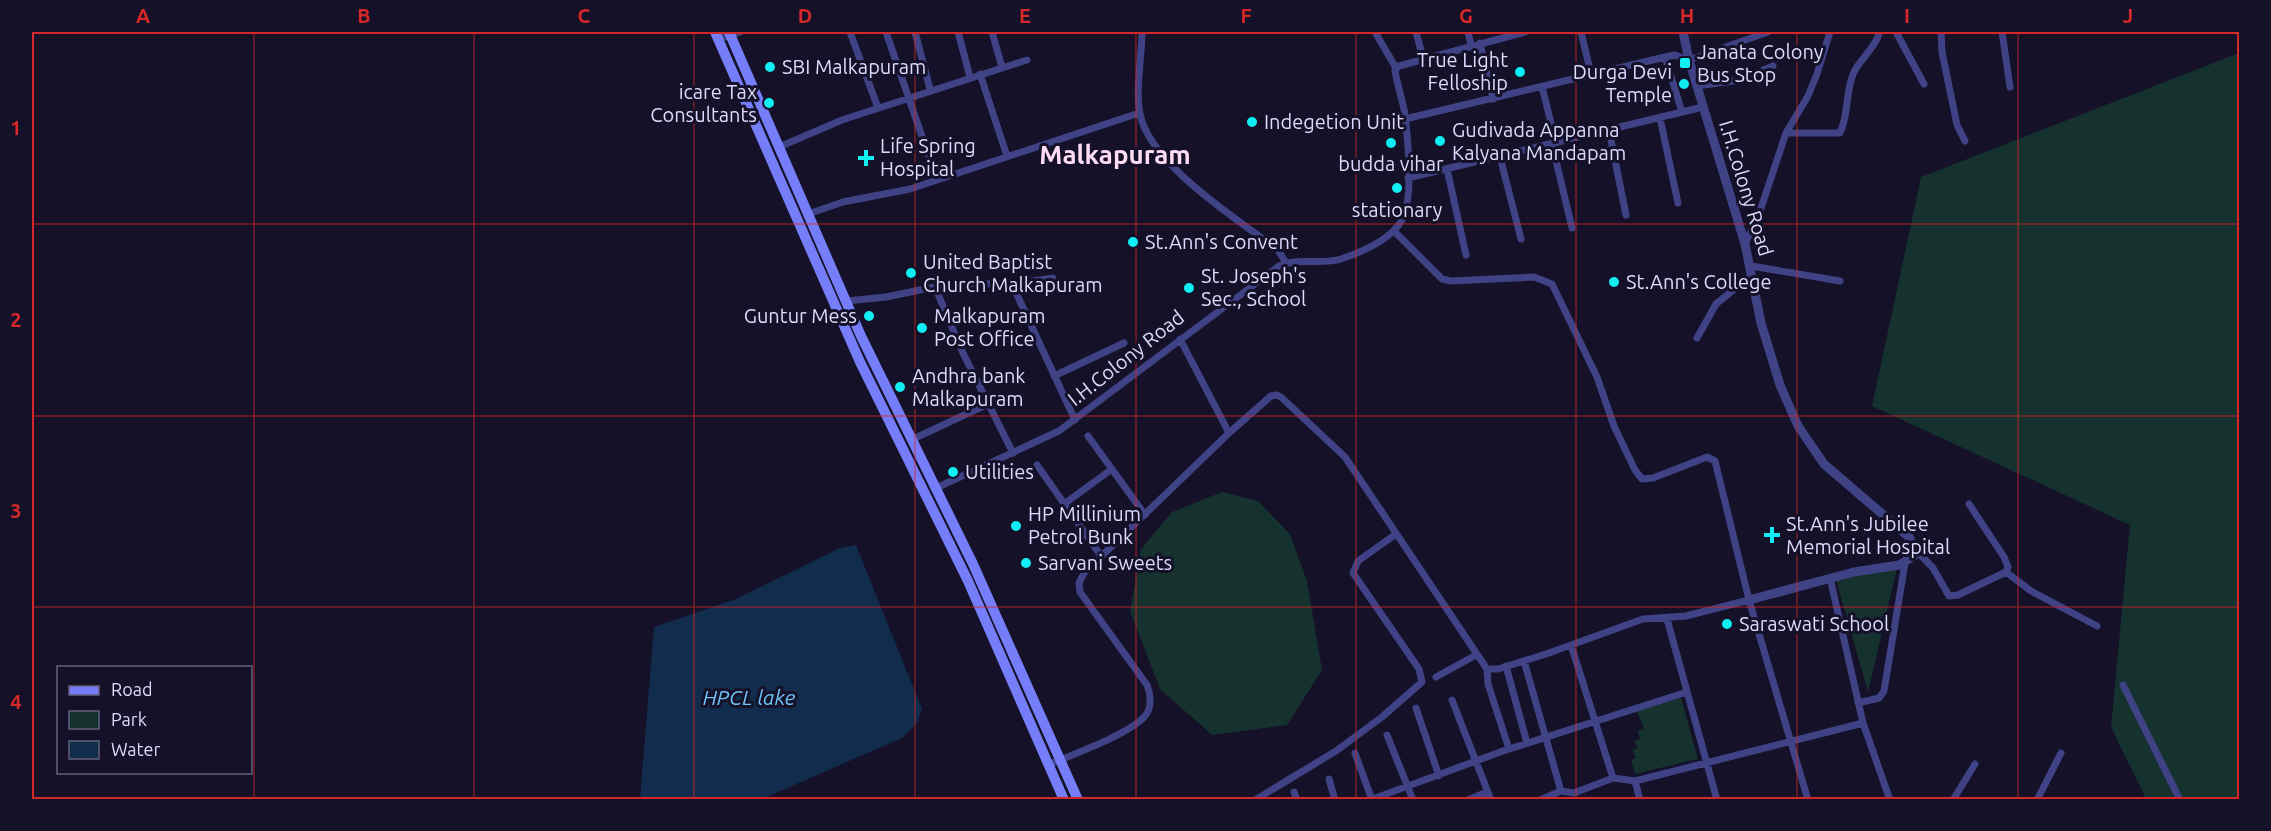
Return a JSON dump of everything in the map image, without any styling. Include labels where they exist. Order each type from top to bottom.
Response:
[{"type":"main road","points":[[733,33],[779,147],[846,301],[934,489],[973,564],[1078,800]]},
{"type":"main road","points":[[717,35],[878,400],[968,581],[1064,800]]},
{"type":"street","points":[[850,32],[878,108]]},
{"type":"street","points":[[886,32],[937,180]]},
{"type":"street","points":[[915,32],[930,89]]},
{"type":"street","points":[[958,32],[970,77]]},
{"type":"street","points":[[992,32],[1002,67]]},
{"type":"street","points":[[1142,32],[1139,113],[1152,141],[1194,187],[1278,250],[1286,263],[1340,259],[1364,249],[1394,231],[1408,204],[1405,119],[1395,73],[1396,68],[1375,32]]},
{"type":"street","points":[[1416,32],[1423,58]]},
{"type":"street","points":[[1468,32],[1471,45]]},
{"type":"street","points":[[1396,68],[1423,58],[1525,32]]},
{"type":"street","points":[[1581,32],[1591,74]]},
{"type":"street","name":"I.H.Colony Road","points":[[1683,32],[1689,60],[1745,244],[1761,323],[1780,385],[1808,444],[1834,474],[1909,537],[1915,549]]},
{"type":"street","points":[[1405,119],[1665,57],[1675,55],[1689,60],[1768,32]]},
{"type":"street","points":[[1745,244],[1759,214],[1786,133],[1808,96],[1830,32]]},
{"type":"street","points":[[1786,133],[1840,133],[1851,80],[1879,32]]},
{"type":"street","points":[[1896,32],[1924,84]]},
{"type":"street","points":[[1941,32],[1942,52],[1957,124],[1965,141]]},
{"type":"street","points":[[2002,32],[2010,87]]},
{"type":"street","points":[[717,35],[733,33]]},
{"type":"street","points":[[1480,43],[1493,99]]},
{"type":"street","points":[[1665,57],[1682,112]]},
{"type":"street","points":[[779,147],[811,132],[930,89],[1027,60]]},
{"type":"street","points":[[1697,86],[1740,80],[1773,66]]},
{"type":"street","points":[[980,74],[1007,156]]},
{"type":"street","points":[[1542,87],[1572,228]]},
{"type":"street","name":"I.H.Colony Road","points":[[1408,178],[1703,107]]},
{"type":"street","points":[[808,214],[843,202],[910,189],[1139,113]]},
{"type":"street","points":[[1660,118],[1678,203]]},
{"type":"street","points":[[1609,130],[1626,215]]},
{"type":"street","points":[[1500,157],[1521,239]]},
{"type":"street","points":[[1447,169],[1466,255]]},
{"type":"street","points":[[1394,231],[1442,279],[1451,281],[1534,277],[1552,284],[1597,377],[1614,426],[1638,476],[1653,478],[1707,457],[1715,461],[1749,600],[1808,800]]},
{"type":"street","name":"I.H.Colony Road","points":[[923,494],[1059,431],[1180,339],[1286,263]]},
{"type":"street","points":[[1697,338],[1716,304],[1752,271],[1840,281]]},
{"type":"street","points":[[846,301],[886,297],[935,286],[1012,284],[1040,282],[1053,278]]},
{"type":"street","points":[[1012,284],[1075,420]]},
{"type":"street","points":[[935,286],[962,351],[990,403],[1012,453]]},
{"type":"street","points":[[1180,339],[1229,433]]},
{"type":"street","points":[[1054,376],[1124,343]]},
{"type":"street","points":[[878,400],[891,395]]},
{"type":"street","points":[[1048,765],[1133,725],[1148,711],[1150,697],[1147,685],[1080,592],[1079,583],[1084,573],[1264,400],[1277,395],[1338,449],[1441,597],[1487,669],[1488,684],[1509,749]]},
{"type":"street","points":[[911,440],[990,403]]},
{"type":"street","points":[[1088,436],[1144,515]]},
{"type":"street","points":[[1037,465],[1101,556]]},
{"type":"street","points":[[1064,504],[1112,470]]},
{"type":"street","points":[[1915,549],[1933,568],[1949,596],[1958,596],[2006,572],[2008,567],[2004,557],[1970,504]]},
{"type":"street","points":[[1255,800],[1336,751],[1382,717],[1422,682],[1419,669],[1353,573],[1358,561],[1396,534]]},
{"type":"street","points":[[1487,669],[1491,670],[1524,661],[1643,619],[1667,618],[1749,600],[1830,578],[1905,563],[1914,556],[1915,549]]},
{"type":"street","points":[[1858,703],[1879,698],[1884,691],[1905,563]]},
{"type":"street","points":[[2006,572],[2031,591],[2097,626]]},
{"type":"street","points":[[1830,578],[1863,723],[1890,800]]},
{"type":"street","points":[[1667,618],[1717,800]]},
{"type":"street","points":[[1571,645],[1613,778]]},
{"type":"street","points":[[1436,677],[1476,655]]},
{"type":"street","points":[[1524,661],[1561,791]]},
{"type":"street","points":[[1506,666],[1527,743]]},
{"type":"street","points":[[2123,685],[2180,800]]},
{"type":"street","points":[[1355,753],[1371,799],[1407,784],[1476,763],[1509,749],[1687,692]]},
{"type":"street","points":[[1452,700],[1489,796],[1468,800]]},
{"type":"street","points":[[1416,708],[1439,776]]},
{"type":"street","points":[[1540,800],[1561,791],[1574,793],[1613,778],[1620,781],[1635,781],[1863,723]]},
{"type":"street","points":[[1387,735],[1413,800]]},
{"type":"street","points":[[2037,800],[2061,753]]},
{"type":"street","points":[[1953,800],[1975,764]]},
{"type":"street","points":[[1329,779],[1335,800]]},
{"type":"street","points":[[1635,781],[1640,800]]},
{"type":"green space","points":[[2239,53],[2239,799],[2146,799],[2111,727],[2130,525],[1872,406],[1921,177]]},
{"type":"green space","points":[[1222,492],[1258,501],[1290,534],[1307,581],[1322,670],[1287,725],[1212,735],[1160,689],[1130,611],[1141,549],[1172,512]]},
{"type":"green space","points":[[1897,568],[1868,692],[1836,580]]},
{"type":"green space","points":[[1681,698],[1698,759],[1635,774],[1631,760],[1636,758],[1632,750],[1638,748],[1634,741],[1640,739],[1638,731],[1644,729],[1637,711]]},
{"type":"water","name":"HPCL lake","points":[[856,545],[922,709],[917,723],[902,738],[762,799],[640,799],[654,627],[736,599],[840,548]]},
{"type":"place","name":"Janata Colony Bus Stop","points":[[1685,63]]},
{"type":"place","name":"SBI Malkapuram","points":[[770,67]]},
{"type":"place","name":"True Light Felloship","points":[[1520,72]]},
{"type":"place","name":"Durga Devi Temple","points":[[1684,84]]},
{"type":"place","name":"icare Tax Consultants","points":[[769,103]]},
{"type":"place","name":"Indegetion Unit","points":[[1252,122]]},
{"type":"place","name":"Gudivada Appanna Kalyana Mandapam","points":[[1440,141]]},
{"type":"place","name":"budda vihar","points":[[1391,143]]},
{"type":"place","name":"Life Spring Hospital","points":[[866,158]]},
{"type":"place","name":"stationary","points":[[1397,188]]},
{"type":"place","name":"St.Ann's Convent","points":[[1133,242]]},
{"type":"place","name":"United Baptist Church Malkapuram","points":[[911,273]]},
{"type":"place","name":"St.Ann's College","points":[[1614,282]]},
{"type":"place","name":"St. Joseph's Sec., School","points":[[1189,288]]},
{"type":"place","name":"Guntur Mess","points":[[869,316]]},
{"type":"place","name":"Malkapuram Post Office","points":[[922,328]]},
{"type":"place","name":"Andhra bank Malkapuram","points":[[900,387]]},
{"type":"place","name":"Utilities","points":[[953,472]]},
{"type":"place","name":"HP Millinium Petrol Bunk","points":[[1016,526]]},
{"type":"place","name":"St.Ann's Jubilee Memorial Hospital","points":[[1772,535]]},
{"type":"place","name":"Sarvani Sweets","points":[[1026,563]]},
{"type":"place","name":"Saraswati School","points":[[1727,624]]},
{"type":"district","name":"Malkapuram","points":[[1115,155]]}]
